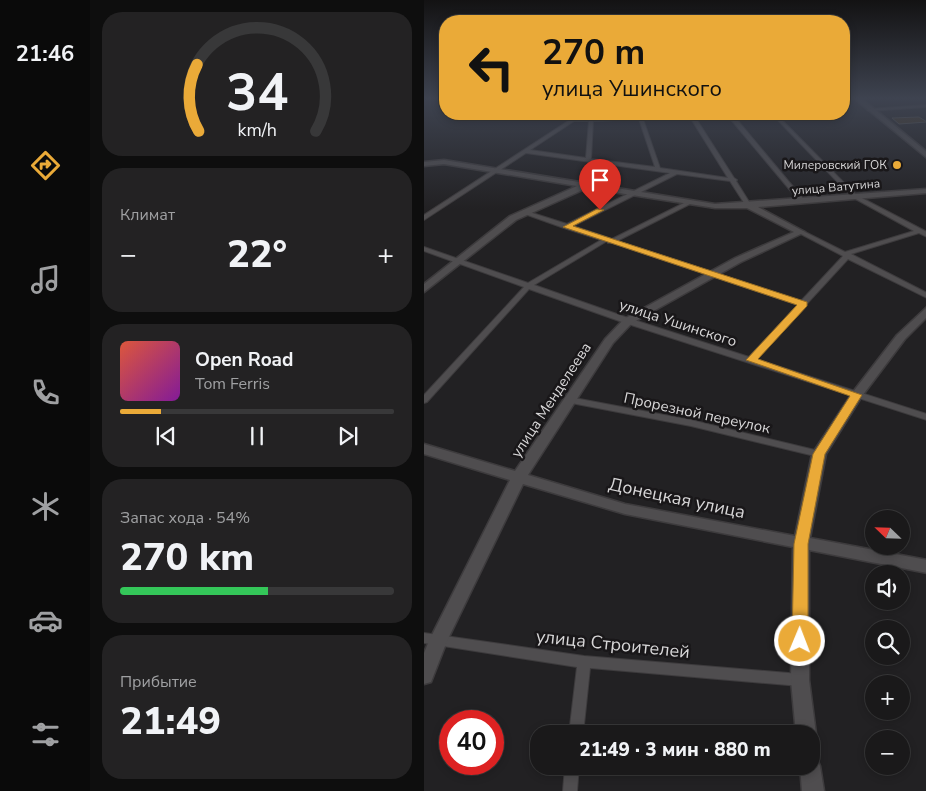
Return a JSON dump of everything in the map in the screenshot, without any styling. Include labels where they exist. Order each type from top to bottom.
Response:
[{"type":"street","points":[[424,218],[549,135]]},
{"type":"street","points":[[588,160],[590,135]]},
{"type":"street","points":[[647,135],[658,170]]},
{"type":"street","points":[[704,135],[734,180],[748,206],[847,254],[926,296]]},
{"type":"street","points":[[747,135],[802,201]]},
{"type":"street","points":[[794,135],[854,196],[926,235]]},
{"type":"street","points":[[900,135],[926,156]]},
{"type":"street","points":[[524,151],[734,180]]},
{"type":"street","name":"улица Ватутина","points":[[424,164],[433,162],[494,170],[688,203],[748,206],[926,191]]},
{"type":"street","points":[[566,227],[676,172]]},
{"type":"street","points":[[424,289],[499,228],[524,212],[586,185]]},
{"type":"street","points":[[424,400],[528,286],[608,241],[688,203]]},
{"type":"street","points":[[524,212],[803,304]]},
{"type":"street","points":[[751,360],[847,254],[926,227]]},
{"type":"street","name":"улица Менделеева","points":[[424,676],[438,641],[519,477],[609,341],[628,321],[738,260],[801,232]]},
{"type":"street","name":"улица Ушинского","points":[[424,249],[628,321],[926,417]]},
{"type":"street","points":[[805,725],[800,680],[801,544],[819,454],[857,395],[901,337],[926,310]]},
{"type":"street","name":"Прорезной переулок","points":[[569,400],[691,423],[819,454]]},
{"type":"street","name":"Донецкая улица","points":[[424,449],[625,509],[926,567]]},
{"type":"street","name":"улица Строителей","points":[[424,638],[584,662],[800,680]]},
{"type":"street","points":[[577,725],[584,662]]},
{"type":"street","points":[[570,791],[571,775]]},
{"type":"street","points":[[811,775],[813,791]]},
{"type":"place","name":"Милеровский ГОК","points":[[897,165]]},
{"type":"route","points":[[600,210],[566,227],[803,304],[751,360],[857,395],[819,454],[801,544],[800,641]]}]
